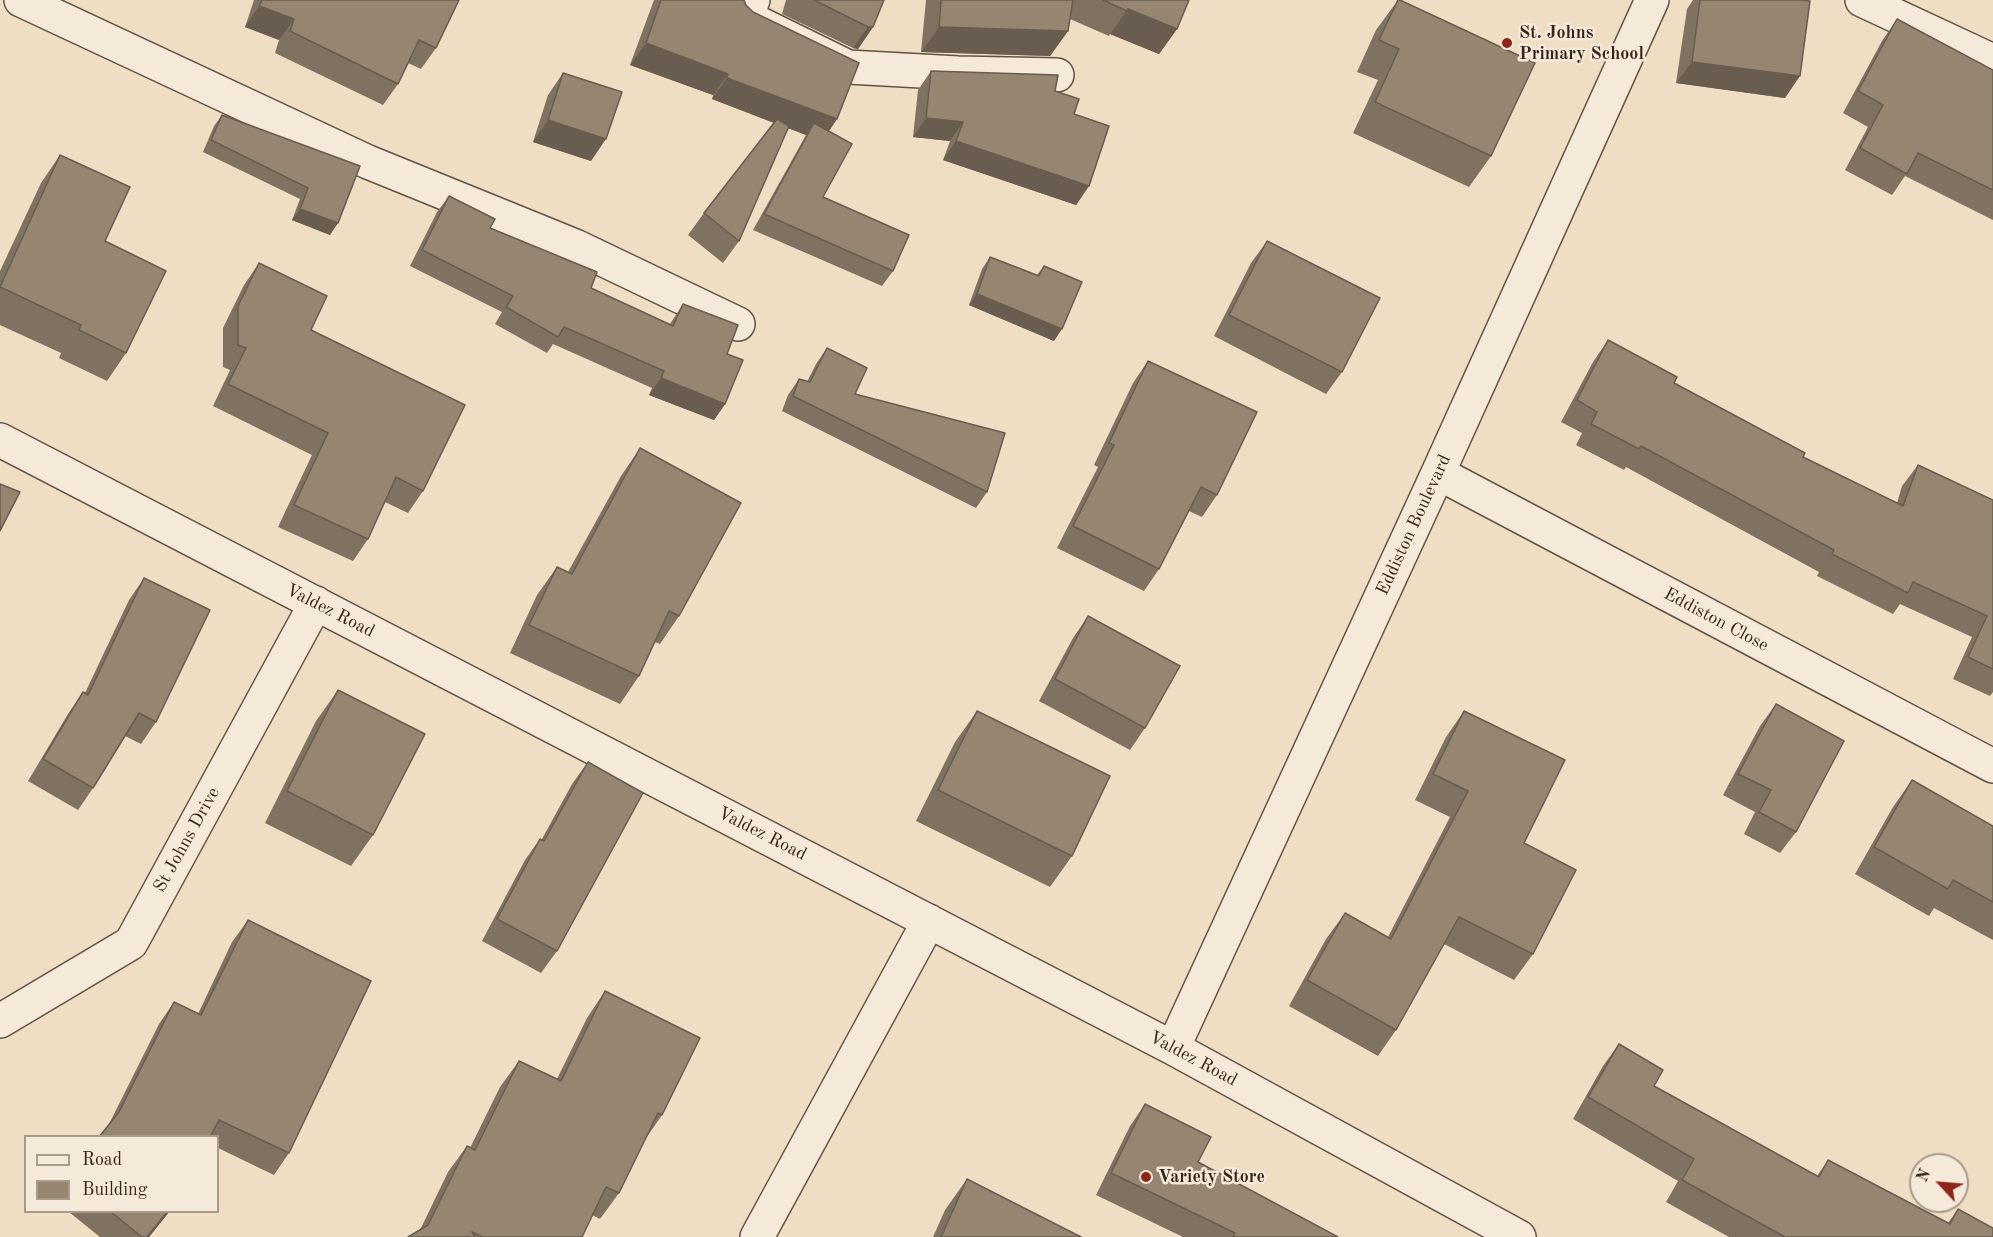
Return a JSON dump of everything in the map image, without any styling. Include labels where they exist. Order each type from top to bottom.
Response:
[{"type":"street","points":[[21,0],[368,162],[575,246],[738,324]]},
{"type":"street","points":[[753,0],[746,17],[848,67],[958,74],[1057,75]]},
{"type":"street","name":"Eddiston Boulevard","points":[[1173,1048],[1438,473],[1652,0]]},
{"type":"street","points":[[1862,0],[1993,61]]},
{"type":"street","name":"Valdez Road","points":[[0,440],[1173,1048],[1519,1237]]},
{"type":"street","name":"Eddiston Close","points":[[1438,473],[1993,766]]},
{"type":"street","name":"St Johns Drive","points":[[0,1021],[131,943],[316,603]]},
{"type":"street","points":[[757,1237],[929,921]]},
{"type":"building","points":[[262,0],[459,0],[436,48],[419,40],[398,84],[290,31],[294,19],[259,6]]},
{"type":"building","points":[[661,0],[744,0],[753,12],[859,63],[837,119],[727,78],[728,74],[646,43]]},
{"type":"building","points":[[814,0],[884,0],[873,27],[868,27]]},
{"type":"building","points":[[941,0],[1073,0],[1068,31],[939,27]]},
{"type":"building","points":[[1103,0],[1189,0],[1177,29]]},
{"type":"building","points":[[1398,0],[1535,63],[1491,156],[1375,102],[1399,49],[1379,40]]},
{"type":"building","points":[[1700,0],[1810,1],[1800,76],[1692,62]]},
{"type":"building","points":[[1897,19],[1993,70],[1993,190],[1918,153],[1907,174],[1860,148],[1883,105],[1858,91]]},
{"type":"building","points":[[931,71],[1058,75],[1055,91],[1079,99],[1074,114],[1109,126],[1089,186],[956,141],[963,122],[926,118]]},
{"type":"building","points":[[563,73],[622,92],[606,139],[548,120]]},
{"type":"building","points":[[222,115],[360,166],[338,223],[300,209],[308,188],[211,140]]},
{"type":"building","points":[[777,119],[789,126],[739,241],[704,213]]},
{"type":"building","points":[[814,123],[852,144],[823,197],[909,235],[893,271],[764,214]]},
{"type":"building","points":[[60,155],[130,187],[105,241],[166,271],[126,353],[79,330],[81,325],[0,287]]},
{"type":"building","points":[[449,196],[495,219],[490,228],[597,272],[591,288],[673,326],[683,304],[738,325],[727,354],[743,360],[725,404],[661,378],[664,371],[564,327],[558,337],[506,307],[513,296],[422,250]]},
{"type":"building","points":[[1267,241],[1380,298],[1342,372],[1229,315]]},
{"type":"building","points":[[990,257],[1039,276],[1044,266],[1082,282],[1062,329],[977,294]]},
{"type":"building","points":[[259,263],[327,296],[311,330],[465,405],[423,491],[396,477],[368,539],[294,505],[328,433],[228,384],[246,348],[238,345],[238,306]]},
{"type":"building","points":[[1608,340],[1677,377],[1674,383],[1805,453],[1803,457],[1903,506],[1918,465],[1993,500],[1993,669],[1968,657],[1987,616],[1913,582],[1908,593],[1832,554],[1834,550],[1641,446],[1639,449],[1591,424],[1597,412],[1577,400]]},
{"type":"building","points":[[827,348],[867,368],[855,394],[1005,433],[987,492],[793,396],[799,379],[810,382]]},
{"type":"building","points":[[1148,361],[1257,412],[1217,495],[1201,487],[1159,569],[1073,526],[1114,445],[1109,443]]},
{"type":"building","points":[[640,448],[741,503],[679,616],[669,611],[639,676],[529,625],[557,567],[572,574]]},
{"type":"building","points":[[0,484],[20,492],[0,531]]},
{"type":"building","points":[[144,578],[210,610],[156,722],[139,713],[93,788],[43,759],[83,692],[88,695]]},
{"type":"building","points":[[1088,616],[1180,666],[1145,728],[1055,679]]},
{"type":"building","points":[[338,690],[425,734],[373,835],[287,791]]},
{"type":"building","points":[[1776,704],[1844,741],[1796,832],[1759,812],[1771,790],[1738,774]]},
{"type":"building","points":[[977,711],[1110,776],[1072,856],[938,790]]},
{"type":"building","points":[[1464,711],[1565,760],[1524,843],[1576,870],[1533,954],[1459,917],[1396,1030],[1307,980],[1345,913],[1391,939],[1468,791],[1433,774]]},
{"type":"building","points":[[588,762],[643,793],[557,951],[497,919],[540,839],[544,841]]},
{"type":"building","points":[[1912,780],[1993,826],[1993,902],[1953,880],[1948,889],[1874,847]]},
{"type":"building","points":[[248,920],[371,981],[289,1153],[219,1120],[211,1135],[101,1135],[119,1112],[174,1002],[201,1015]]},
{"type":"building","points":[[605,991],[700,1038],[662,1115],[658,1113],[619,1193],[606,1187],[582,1237],[482,1237],[472,1232],[475,1237],[408,1237],[428,1225],[467,1146],[475,1150],[519,1061],[561,1081]]},
{"type":"building","points":[[1619,1044],[1663,1070],[1654,1086],[1819,1177],[1828,1160],[1909,1202],[1909,1213],[1929,1213],[1950,1224],[1956,1213],[1965,1213],[1993,1228],[1993,1237],[1785,1237],[1682,1180],[1694,1159],[1588,1097]]},
{"type":"building","points":[[1145,1104],[1211,1137],[1198,1162],[1338,1237],[1233,1237],[1235,1233],[1111,1173]]},
{"type":"building","points":[[967,1179],[1081,1237],[941,1237]]},
{"type":"building","points":[[112,1213],[166,1213],[147,1237],[142,1237]]},
{"type":"place","name":"St. Johns Primary School","points":[[1507,43]]},
{"type":"place","name":"Variety Store","points":[[1146,1177]]}]
